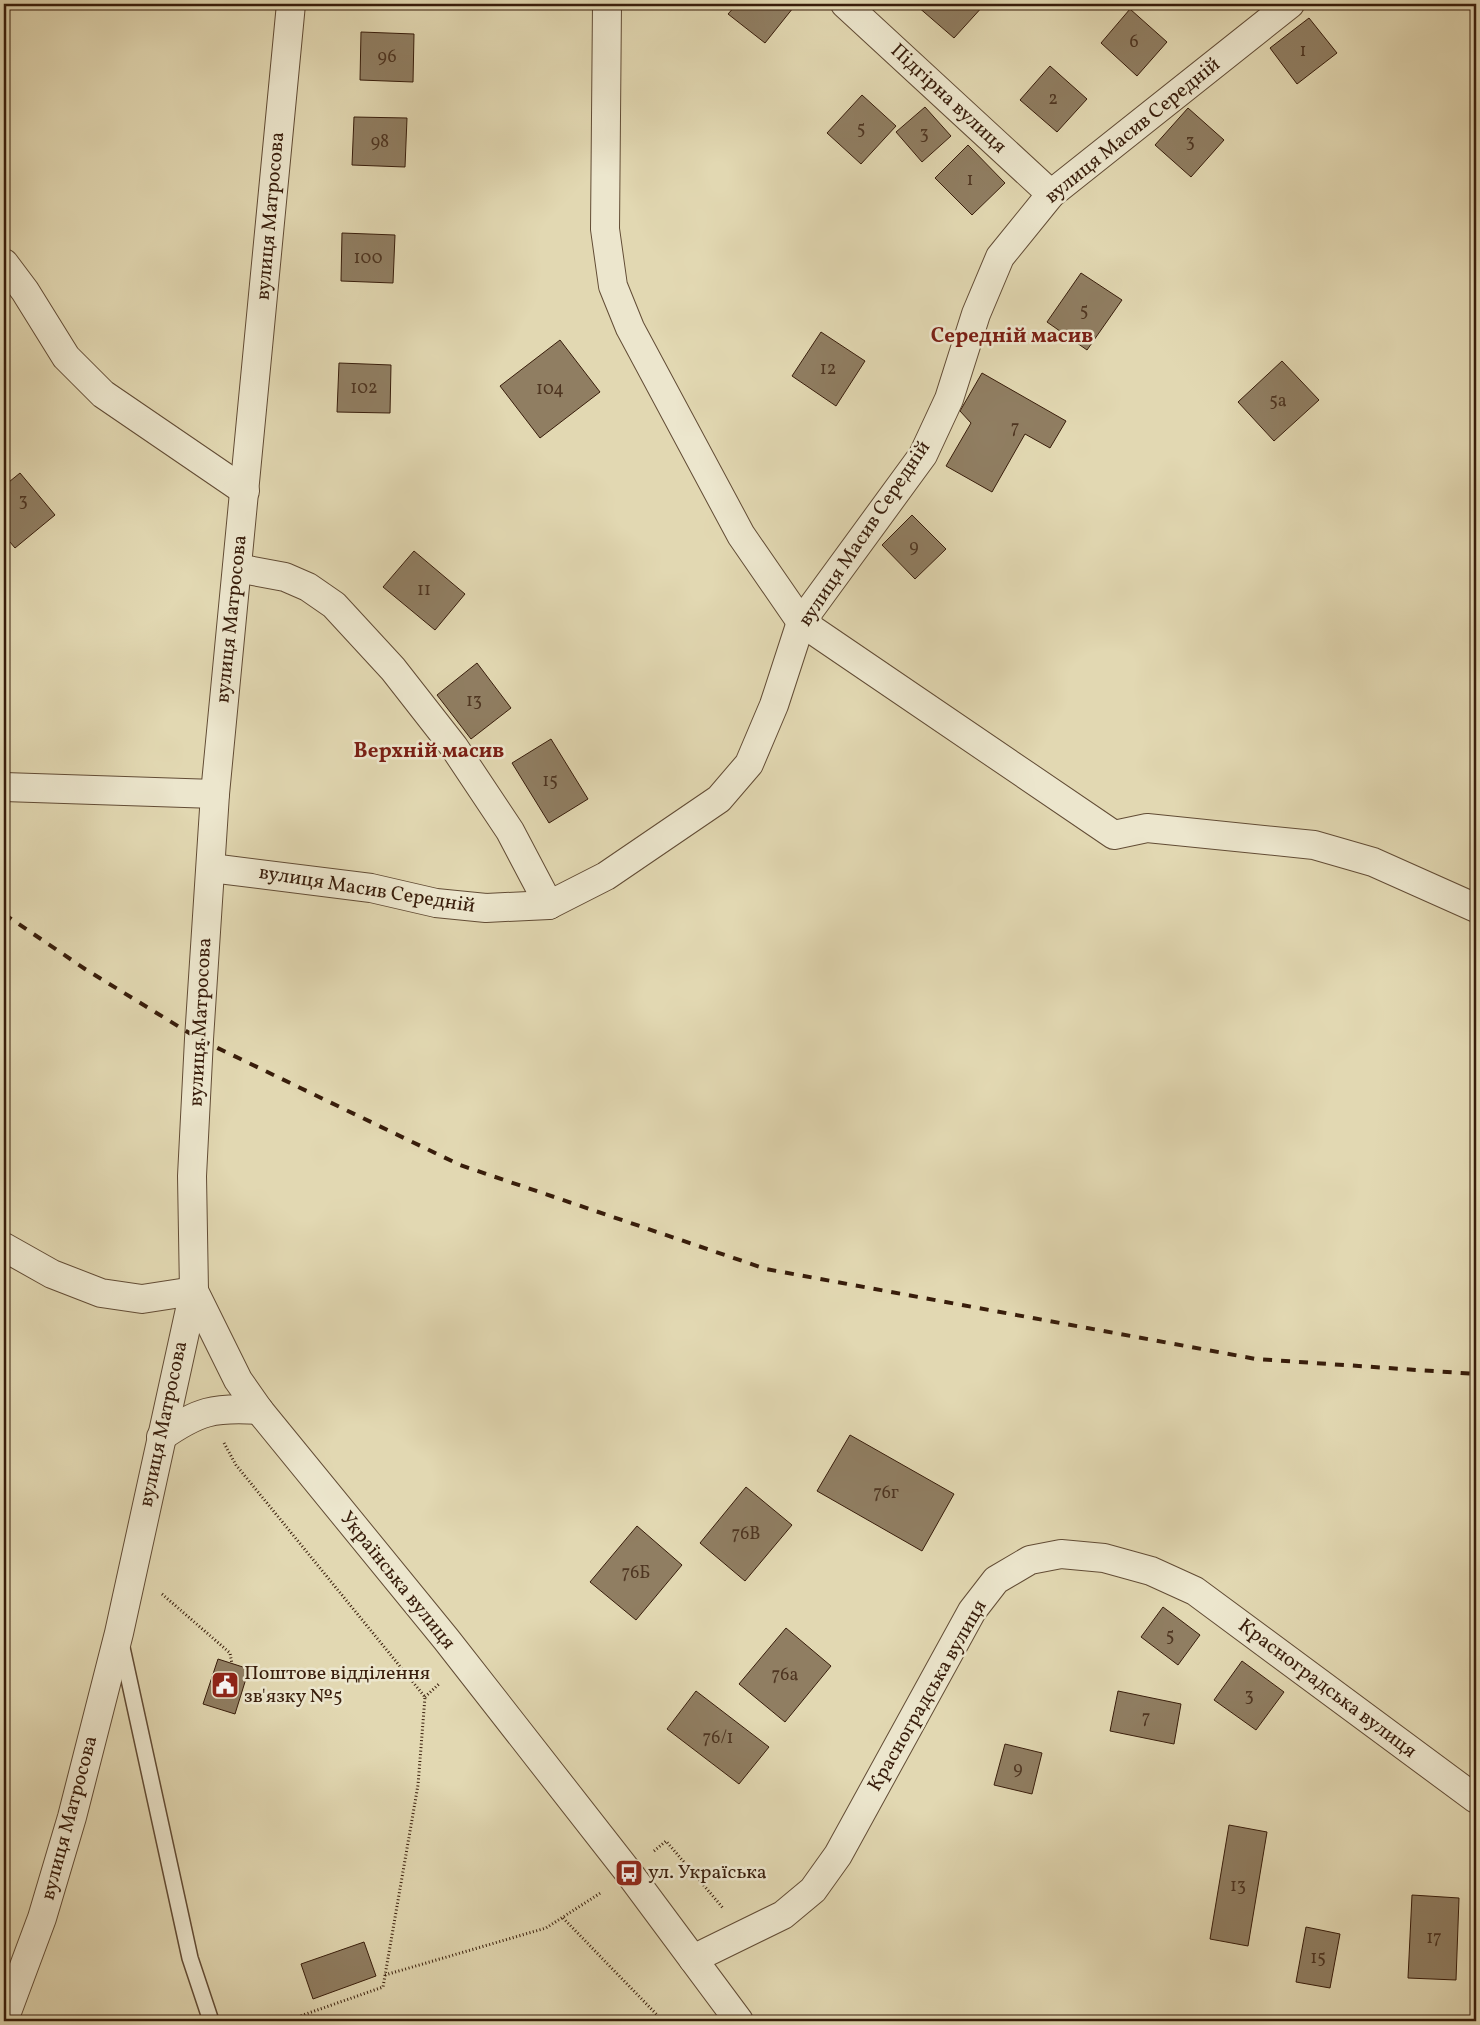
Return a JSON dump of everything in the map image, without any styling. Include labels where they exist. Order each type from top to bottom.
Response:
[{"type":"street","name":"вулиця Матросова","points":[[4,2020],[42,1918],[72,1817],[133,1569],[194,1291],[192,1176],[215,794],[291,4]]},
{"type":"street","points":[[607,4],[605,229],[613,286],[630,328],[741,536],[801,622],[1114,835],[1147,828],[1314,845],[1373,862],[1476,908]]},
{"type":"street","name":"Підгірна вулиця","points":[[845,4],[1051,194]]},
{"type":"street","name":"вулиця Масив Середній","points":[[211,868],[370,888],[436,903],[486,908],[549,904],[606,876],[719,799],[749,764],[774,705],[801,622],[923,455],[950,399],[976,314],[1000,257],[1051,194],[1290,4]]},
{"type":"street","points":[[4,263],[25,291],[66,356],[103,394],[245,491]]},
{"type":"street","points":[[237,568],[285,577],[308,587],[334,605],[393,669],[454,747],[510,831],[549,904]]},
{"type":"street","points":[[4,787],[215,794]]},
{"type":"street","points":[[4,1247],[52,1274],[101,1293],[142,1299],[194,1291]]},
{"type":"street","name":"Українська вулиця","points":[[194,1291],[238,1380],[259,1410],[446,1640],[629,1873],[739,2021]]},
{"type":"street","points":[[161,1437],[183,1421],[206,1411],[229,1408],[259,1410]]},
{"type":"street","name":"Красноградська вулиця","points":[[693,1959],[783,1915],[814,1890],[838,1855],[972,1611],[996,1580],[1030,1560],[1061,1554],[1104,1558],[1151,1571],[1195,1590],[1476,1799]]},
{"type":"lane","points":[[118,1633],[190,1958],[210,2021]]},
{"type":"path","points":[[206,1411],[236,1465],[426,1697],[418,1785],[383,1987],[286,2021]]},
{"type":"path","points":[[133,1569],[230,1653],[232,1664]]},
{"type":"path","points":[[666,1841],[745,1934]]},
{"type":"path","points":[[385,1975],[546,1928],[564,1918],[629,1873]]},
{"type":"path","points":[[564,1918],[663,2021]]},
{"type":"building","points":[[737,4],[787,4],[793,8],[765,43],[728,14]]},
{"type":"building","points":[[919,4],[984,5],[954,38],[917,6]]},
{"type":"building","points":[[1130,9],[1167,42],[1137,76],[1101,43]]},
{"type":"building","points":[[1309,18],[1337,53],[1297,84],[1270,48]]},
{"type":"building","points":[[361,32],[414,34],[413,82],[360,80]]},
{"type":"building","points":[[1050,66],[1087,99],[1057,132],[1020,100]]},
{"type":"building","points":[[862,95],[896,126],[861,164],[827,133]]},
{"type":"building","points":[[925,107],[951,136],[922,162],[896,132]]},
{"type":"building","points":[[1188,108],[1224,140],[1191,177],[1155,145]]},
{"type":"building","points":[[354,117],[407,118],[405,167],[352,165]]},
{"type":"building","points":[[968,145],[1005,183],[972,215],[935,178]]},
{"type":"building","points":[[342,233],[395,235],[393,283],[341,281]]},
{"type":"building","points":[[1081,273],[1122,300],[1087,350],[1047,322]]},
{"type":"building","points":[[821,332],[865,361],[836,406],[792,376]]},
{"type":"building","points":[[560,340],[600,392],[540,438],[500,386]]},
{"type":"building","points":[[1282,361],[1319,400],[1274,441],[1238,402]]},
{"type":"building","points":[[339,363],[391,365],[390,413],[337,412]]},
{"type":"building","points":[[982,373],[1066,421],[1050,448],[1025,434],[992,492],[946,466],[971,423],[960,411]]},
{"type":"building","points":[[20,473],[55,515],[15,548],[4,535],[4,486]]},
{"type":"building","points":[[912,515],[946,549],[915,579],[882,545]]},
{"type":"building","points":[[414,551],[465,594],[435,630],[383,587]]},
{"type":"building","points":[[477,663],[511,708],[471,739],[437,695]]},
{"type":"building","points":[[551,739],[588,799],[549,823],[512,763]]},
{"type":"building","points":[[850,1435],[954,1494],[922,1551],[817,1491]]},
{"type":"building","points":[[746,1487],[792,1525],[745,1581],[700,1543]]},
{"type":"building","points":[[637,1526],[682,1565],[636,1620],[590,1582]]},
{"type":"building","points":[[1163,1607],[1200,1635],[1178,1665],[1141,1637]]},
{"type":"building","points":[[786,1628],[831,1666],[785,1722],[739,1684]]},
{"type":"building","points":[[218,1659],[249,1669],[235,1714],[203,1704]]},
{"type":"building","points":[[1242,1661],[1284,1692],[1256,1730],[1214,1700]]},
{"type":"building","points":[[696,1691],[769,1747],[739,1784],[667,1729]]},
{"type":"building","points":[[1118,1691],[1181,1704],[1174,1744],[1110,1731]]},
{"type":"building","points":[[1005,1744],[1042,1753],[1032,1794],[994,1785]]},
{"type":"building","points":[[1229,1825],[1267,1832],[1248,1946],[1210,1939]]},
{"type":"building","points":[[1412,1895],[1459,1898],[1456,1980],[1408,1978]]},
{"type":"building","points":[[1306,1927],[1340,1934],[1330,1988],[1296,1982]]},
{"type":"building","points":[[364,1942],[376,1976],[313,1999],[301,1964]]},
{"type":"railway","points":[[4,914],[85,969],[199,1039],[460,1165],[766,1269],[1256,1359],[1476,1374]]},
{"type":"place","name":"Поштове відділення зв'язку №5","points":[[225,1685]]},
{"type":"place","name":"ул. Україська","points":[[629,1873]]},
{"type":"district","name":"Середній масив","points":[[1012,336]]},
{"type":"district","name":"Верхній масив","points":[[429,751]]}]
